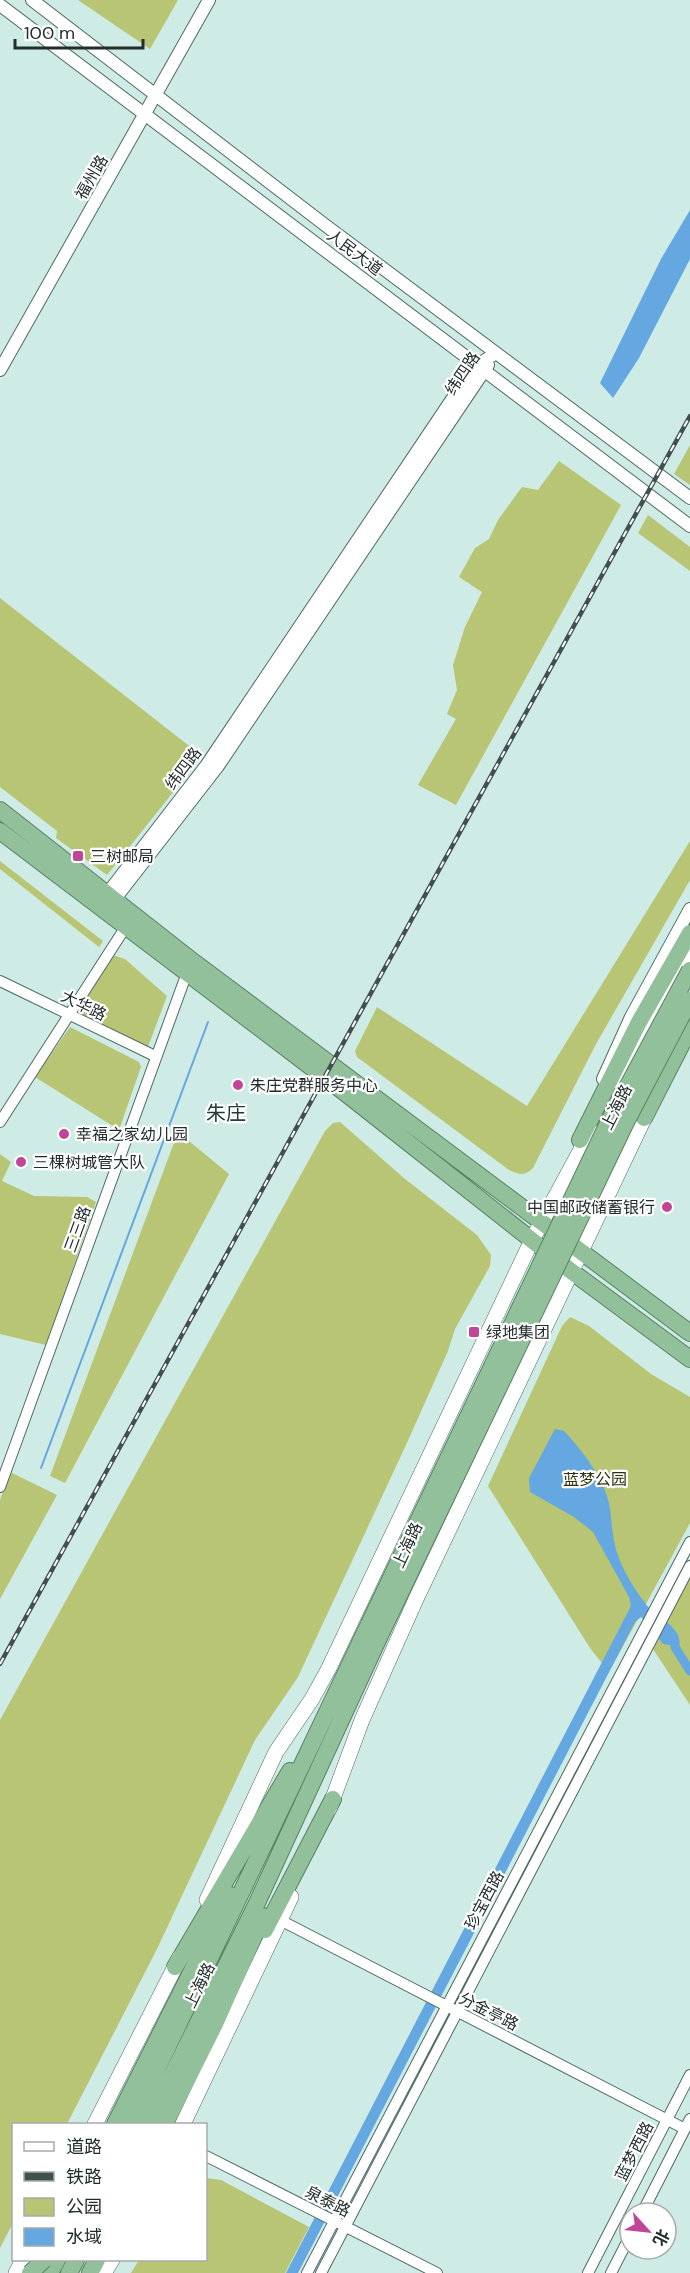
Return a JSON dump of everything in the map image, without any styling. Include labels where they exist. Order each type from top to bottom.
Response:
[{"type":"highway","points":[[0,810],[111,897],[545,1215],[580,1250],[690,1333]]},
{"type":"highway","points":[[0,831],[690,1359]]},
{"type":"highway","points":[[580,1140],[639,1022],[690,933]]},
{"type":"highway","name":"上海路","points":[[131,2123],[347,1689],[610,1119],[690,969]]},
{"type":"highway","name":"上海路","points":[[376,1627],[626,1122],[690,1000]]},
{"type":"highway","points":[[644,1118],[685,1042],[690,1028]]},
{"type":"highway","points":[[116,2123],[322,1709],[347,1689]]},
{"type":"highway","points":[[172,2121],[320,1789],[347,1689]]},
{"type":"highway","name":"上海路","points":[[148,2123],[253,1913],[347,1689]]},
{"type":"highway","points":[[175,1967],[291,1770]]},
{"type":"highway","points":[[215,2024],[333,1799]]},
{"type":"highway","points":[[31,2273],[42,2261]]},
{"type":"main road","name":"上海路","points":[[96,2123],[175,1967],[276,1752],[312,1699],[329,1668],[532,1240],[690,949]]},
{"type":"main road","name":"上海路","points":[[172,2121],[280,1920],[333,1799],[379,1682],[644,1118]]},
{"type":"street","name":"人民大道","points":[[32,0],[690,498]]},
{"type":"street","name":"福州路","points":[[0,370],[209,0]]},
{"type":"street","name":"人民大道","points":[[0,6],[690,526]]},
{"type":"street","name":"纬四路","points":[[111,897],[218,766],[480,367],[496,353]]},
{"type":"street","name":"上海路","points":[[545,1215],[580,1140],[609,1062],[690,909]]},
{"type":"street","points":[[0,1122],[125,928]]},
{"type":"street","name":"大华路","points":[[0,981],[155,1056]]},
{"type":"street","name":"三三路","points":[[0,1487],[184,981]]},
{"type":"street","name":"珍宝西路","points":[[321,2273],[648,1644],[660,1610],[690,1542]]},
{"type":"street","name":"珍宝西路","points":[[307,2273],[639,1636],[690,1566]]},
{"type":"street","name":"分金亭路","points":[[280,1920],[667,2120],[688,2124]]},
{"type":"street","name":"蓝梦西路","points":[[588,2273],[690,2075]]},
{"type":"street","points":[[648,2201],[688,2124]]},
{"type":"street","name":"泉泰路","points":[[207,2157],[437,2273]]},
{"type":"street","points":[[611,2273],[618,2259]]},
{"type":"green space","points":[[78,0],[178,0],[150,49]]},
{"type":"green space","points":[[690,445],[690,485],[674,474]]},
{"type":"green space","points":[[559,461],[621,505],[456,805],[418,785],[456,719],[447,714],[457,690],[453,665],[465,627],[482,592],[459,577],[475,548],[489,539],[498,520],[522,487],[538,490]]},
{"type":"green space","points":[[648,515],[690,547],[690,571],[638,533]]},
{"type":"green space","points":[[0,598],[202,756],[107,875],[56,838],[57,831],[0,787]]},
{"type":"green space","points":[[690,841],[690,880],[596,1044],[530,1171],[522,1174],[509,1170],[357,1057],[355,1051],[377,1007],[527,1106]]},
{"type":"green space","points":[[0,861],[103,941],[99,947],[0,869]]},
{"type":"green space","points":[[113,955],[125,959],[167,996],[148,1047],[77,1012]]},
{"type":"green space","points":[[70,1027],[139,1062],[141,1067],[119,1130],[35,1077]]},
{"type":"green space","points":[[340,1122],[405,1179],[477,1235],[491,1255],[490,1266],[455,1329],[448,1351],[406,1445],[298,1677],[255,1740],[157,1949],[68,2123],[12,2123],[12,2225],[0,2248],[0,1720],[325,1131],[333,1123]]},
{"type":"green space","points":[[178,1132],[229,1174],[65,1483],[50,1476]]},
{"type":"green space","points":[[0,1154],[11,1162],[2,1181],[34,1196],[87,1197],[96,1202],[46,1345],[0,1334]]},
{"type":"green space","name":"蓝梦公园","points":[[570,1317],[589,1326],[651,1374],[690,1397],[690,1523],[609,1672],[590,1648],[488,1486],[562,1326]]},
{"type":"green space","points":[[10,1472],[57,1495],[0,1599],[0,1500]]},
{"type":"green space","points":[[690,1578],[690,1705],[653,1649]]},
{"type":"green space","points":[[207,2178],[221,2180],[309,2227],[285,2273],[131,2273],[138,2261],[207,2261]]},
{"type":"water","points":[[690,210],[690,259],[639,358],[613,398],[600,383],[661,259]]},
{"type":"water","points":[[555,1429],[564,1431],[589,1461],[599,1478],[609,1502],[614,1541],[622,1566],[645,1603],[677,1633],[679,1647],[663,1644],[641,1617],[635,1622],[298,2273],[286,2273],[631,1606],[629,1597],[593,1532],[574,1517],[530,1492],[529,1478]]},
{"type":"waterway","points":[[41,1468],[208,1022]]},
{"type":"waterway","points":[[675,1647],[690,1671]]},
{"type":"railway","points":[[0,1664],[690,416]]},
{"type":"place","name":"三树邮局","points":[[78,856]]},
{"type":"place","name":"朱庄党群服务中心","points":[[238,1085]]},
{"type":"place","name":"幸福之家幼儿园","points":[[64,1134]]},
{"type":"place","name":"三棵树城管大队","points":[[21,1162]]},
{"type":"place","name":"中国邮政储蓄银行","points":[[667,1207]]},
{"type":"place","name":"绿地集团","points":[[474,1332]]},
{"type":"district","name":"朱庄","points":[[226,1113]]}]
